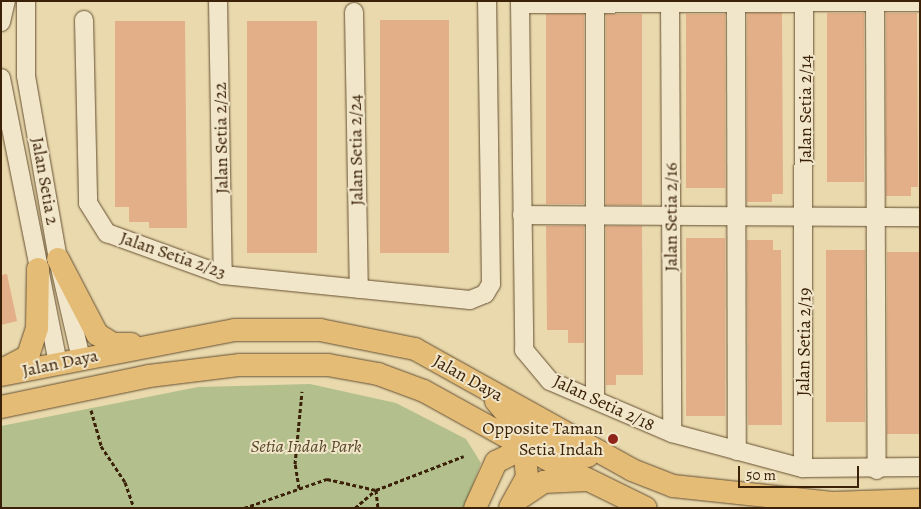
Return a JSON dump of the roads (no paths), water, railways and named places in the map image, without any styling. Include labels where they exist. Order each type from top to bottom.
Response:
[{"type":"main road","points":[[58,259],[97,334],[112,344],[149,344]]},
{"type":"main road","points":[[1,370],[28,356],[37,328],[38,269]]},
{"type":"main road","name":"Jalan Daya","points":[[1,375],[69,366],[149,344],[235,330],[320,330],[415,349],[632,470],[673,486],[717,494],[832,503],[920,500]]},
{"type":"main road","name":"Jalan Daya","points":[[8,406],[149,376],[240,365],[328,366],[378,374],[454,408],[524,448],[646,508]]},
{"type":"main road","points":[[8,406],[54,389],[69,366],[88,380],[149,376]]},
{"type":"main road","points":[[466,377],[508,411],[519,428],[524,448],[526,476],[511,505]]},
{"type":"main road","points":[[454,408],[482,434],[490,447],[492,463],[479,498]]},
{"type":"main road","points":[[479,498],[496,462],[524,448],[545,442],[632,470]]},
{"type":"main road","points":[[511,505],[544,482],[589,480]]},
{"type":"street","points":[[1,22],[6,1]]},
{"type":"street","name":"Jalan Setia 2","points":[[26,1],[26,76],[58,259],[69,366]]},
{"type":"street","name":"Jalan Setia 2/22","points":[[218,1],[223,275]]},
{"type":"street","name":"Jalan Setia 2/23","points":[[84,20],[88,203],[107,232],[223,275],[470,300],[485,294],[491,284],[487,1]]},
{"type":"street","name":"Jalan Setia 2/16","points":[[670,2],[672,434]]},
{"type":"street","points":[[736,2],[737,451]]},
{"type":"street","name":"Jalan Setia 2/14","points":[[804,2],[806,216]]},
{"type":"street","points":[[875,2],[877,470]]},
{"type":"street","points":[[520,3],[920,2]]},
{"type":"street","name":"Jalan Setia 2/18","points":[[520,3],[524,350],[550,381],[672,434],[803,468],[877,470],[920,467]]},
{"type":"street","points":[[595,3],[595,400]]},
{"type":"street","name":"Jalan Setia 2/24","points":[[354,12],[359,288]]},
{"type":"street","name":"Jalan Setia 2","points":[[1,78],[38,269],[69,366]]},
{"type":"street","points":[[522,214],[920,217]]},
{"type":"street","name":"Jalan Setia 2/19","points":[[803,468],[806,216]]},
{"type":"place","name":"Opposite Taman Setia Indah","points":[[613,439]]},
{"type":"park label","name":"Setia Indah Park","points":[[306,446]]}]
